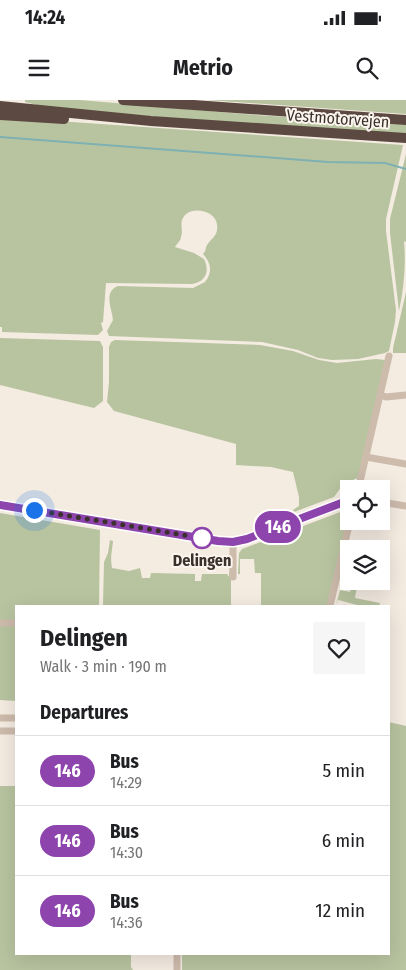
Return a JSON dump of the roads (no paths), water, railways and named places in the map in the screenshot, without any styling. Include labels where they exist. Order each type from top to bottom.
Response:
[{"type":"highway","name":"Vestmotorvejen","points":[[123,100],[406,120]]},
{"type":"highway","name":"Vestmotorvejen","points":[[0,106],[152,121],[406,138]]},
{"type":"highway","points":[[0,115],[127,124],[152,121]]},
{"type":"street","points":[[362,480],[389,356]]},
{"type":"street","points":[[380,396],[406,395]]},
{"type":"street","points":[[366,457],[406,464]]},
{"type":"street","points":[[390,503],[406,506]]},
{"type":"street","points":[[0,505],[233,542],[247,539],[340,504]]},
{"type":"street","points":[[330,605],[348,530]]},
{"type":"street","points":[[233,542],[233,577]]},
{"type":"street","points":[[0,623],[15,623]]},
{"type":"street","points":[[0,718],[13,718],[13,731],[0,731]]},
{"type":"street","points":[[177,955],[177,970]]},
{"type":"waterway","points":[[0,137],[328,162],[385,163],[406,169]]},
{"type":"place","name":"Delingen","points":[[202,538]]}]
